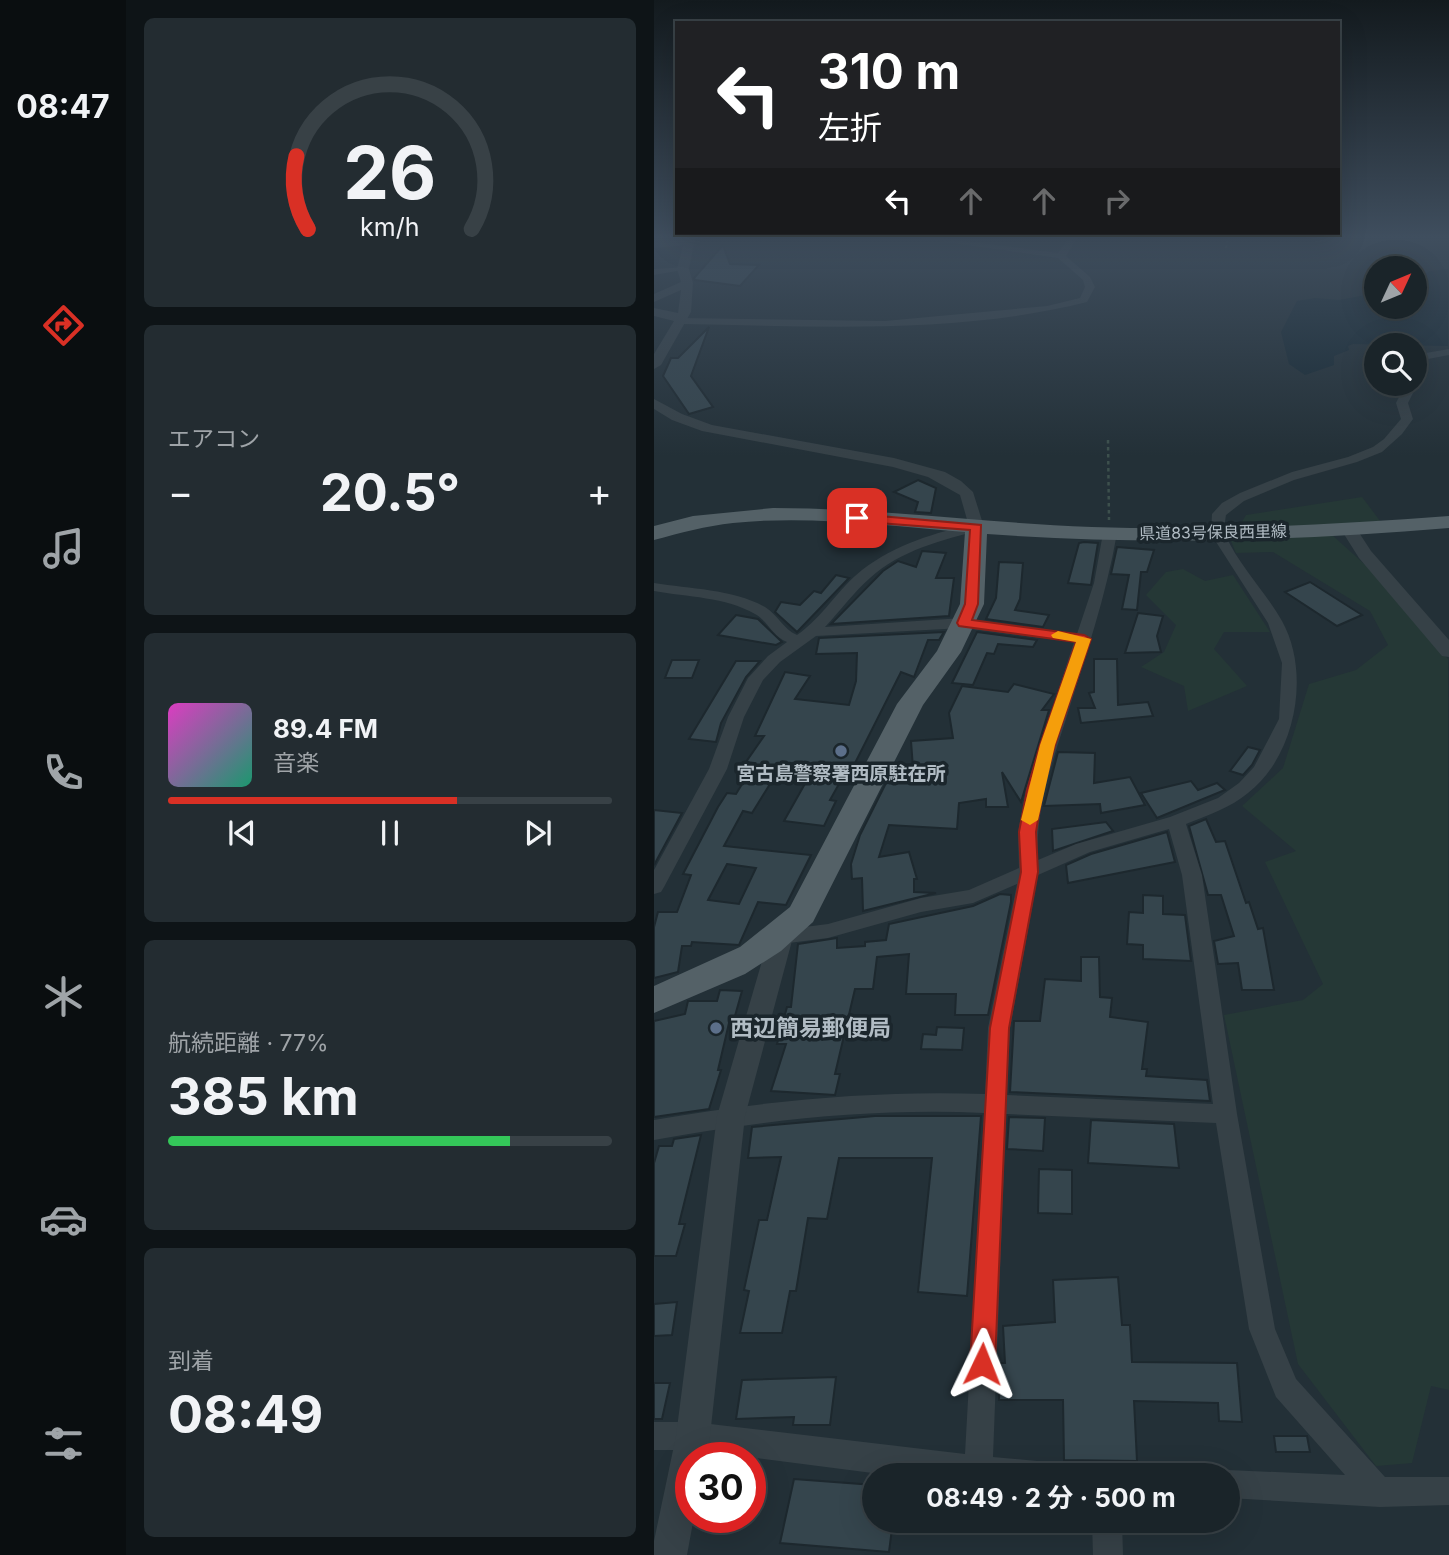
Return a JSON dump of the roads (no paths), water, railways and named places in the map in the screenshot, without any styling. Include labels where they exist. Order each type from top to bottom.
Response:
[{"type":"main road","name":"県道83号保良西里線","points":[[654,533],[724,517],[751,516],[922,521],[976,527],[1110,533],[1218,534],[1350,531],[1448,522]]},
{"type":"main road","points":[[654,1000],[755,955],[781,937],[802,914],[910,704],[949,652],[972,604],[976,527]]},
{"type":"street","points":[[656,359],[685,311]]},
{"type":"street","points":[[654,312],[673,315],[681,321],[885,324],[1030,311]]},
{"type":"street","points":[[1427,356],[1448,352]]},
{"type":"street","points":[[669,1555],[693,1436],[731,1116],[781,937],[828,931],[921,905],[973,896],[1083,848],[1176,821],[1224,802],[1245,787],[1261,769],[1287,719],[1290,663],[1276,623],[1218,534],[1219,514],[1236,500],[1310,470],[1361,459],[1390,441],[1407,419],[1402,403],[1406,396]]},
{"type":"street","points":[[654,403],[682,420],[733,433],[892,461],[941,475],[964,491],[971,504],[976,527],[931,538],[898,553],[866,574],[805,637],[774,659],[756,678],[746,695],[718,769],[654,887]]},
{"type":"street","points":[[1350,531],[1365,554],[1448,652]]},
{"type":"street","points":[[978,1463],[999,1028],[1029,872],[1027,832],[1035,790],[1047,745],[1101,583],[1110,533]]},
{"type":"street","points":[[654,587],[750,606],[765,613],[775,631],[805,637],[963,623],[1084,639]]},
{"type":"street","points":[[1176,821],[1192,875],[1226,1114],[1262,1329],[1286,1388],[1380,1493]]},
{"type":"street","points":[[654,1130],[731,1116],[920,1101],[1226,1114]]},
{"type":"street","points":[[654,1436],[693,1436],[903,1463]]},
{"type":"street","points":[[1240,1484],[1290,1485],[1380,1493],[1448,1491]]},
{"type":"street","points":[[1107,1533],[1108,1555]]},
{"type":"water","points":[[1292,311],[1364,311],[1364,319],[1427,319],[1428,311],[1448,311],[1448,346],[1427,346],[1427,333],[1364,333],[1364,344],[1348,346],[1349,350],[1334,356],[1334,365],[1305,375],[1289,364],[1281,332]]},
{"type":"place","name":"宮古島警察署西原駐在所","points":[[841,751]]},
{"type":"place","name":"西辺簡易郵便局","points":[[716,1028]]}]
